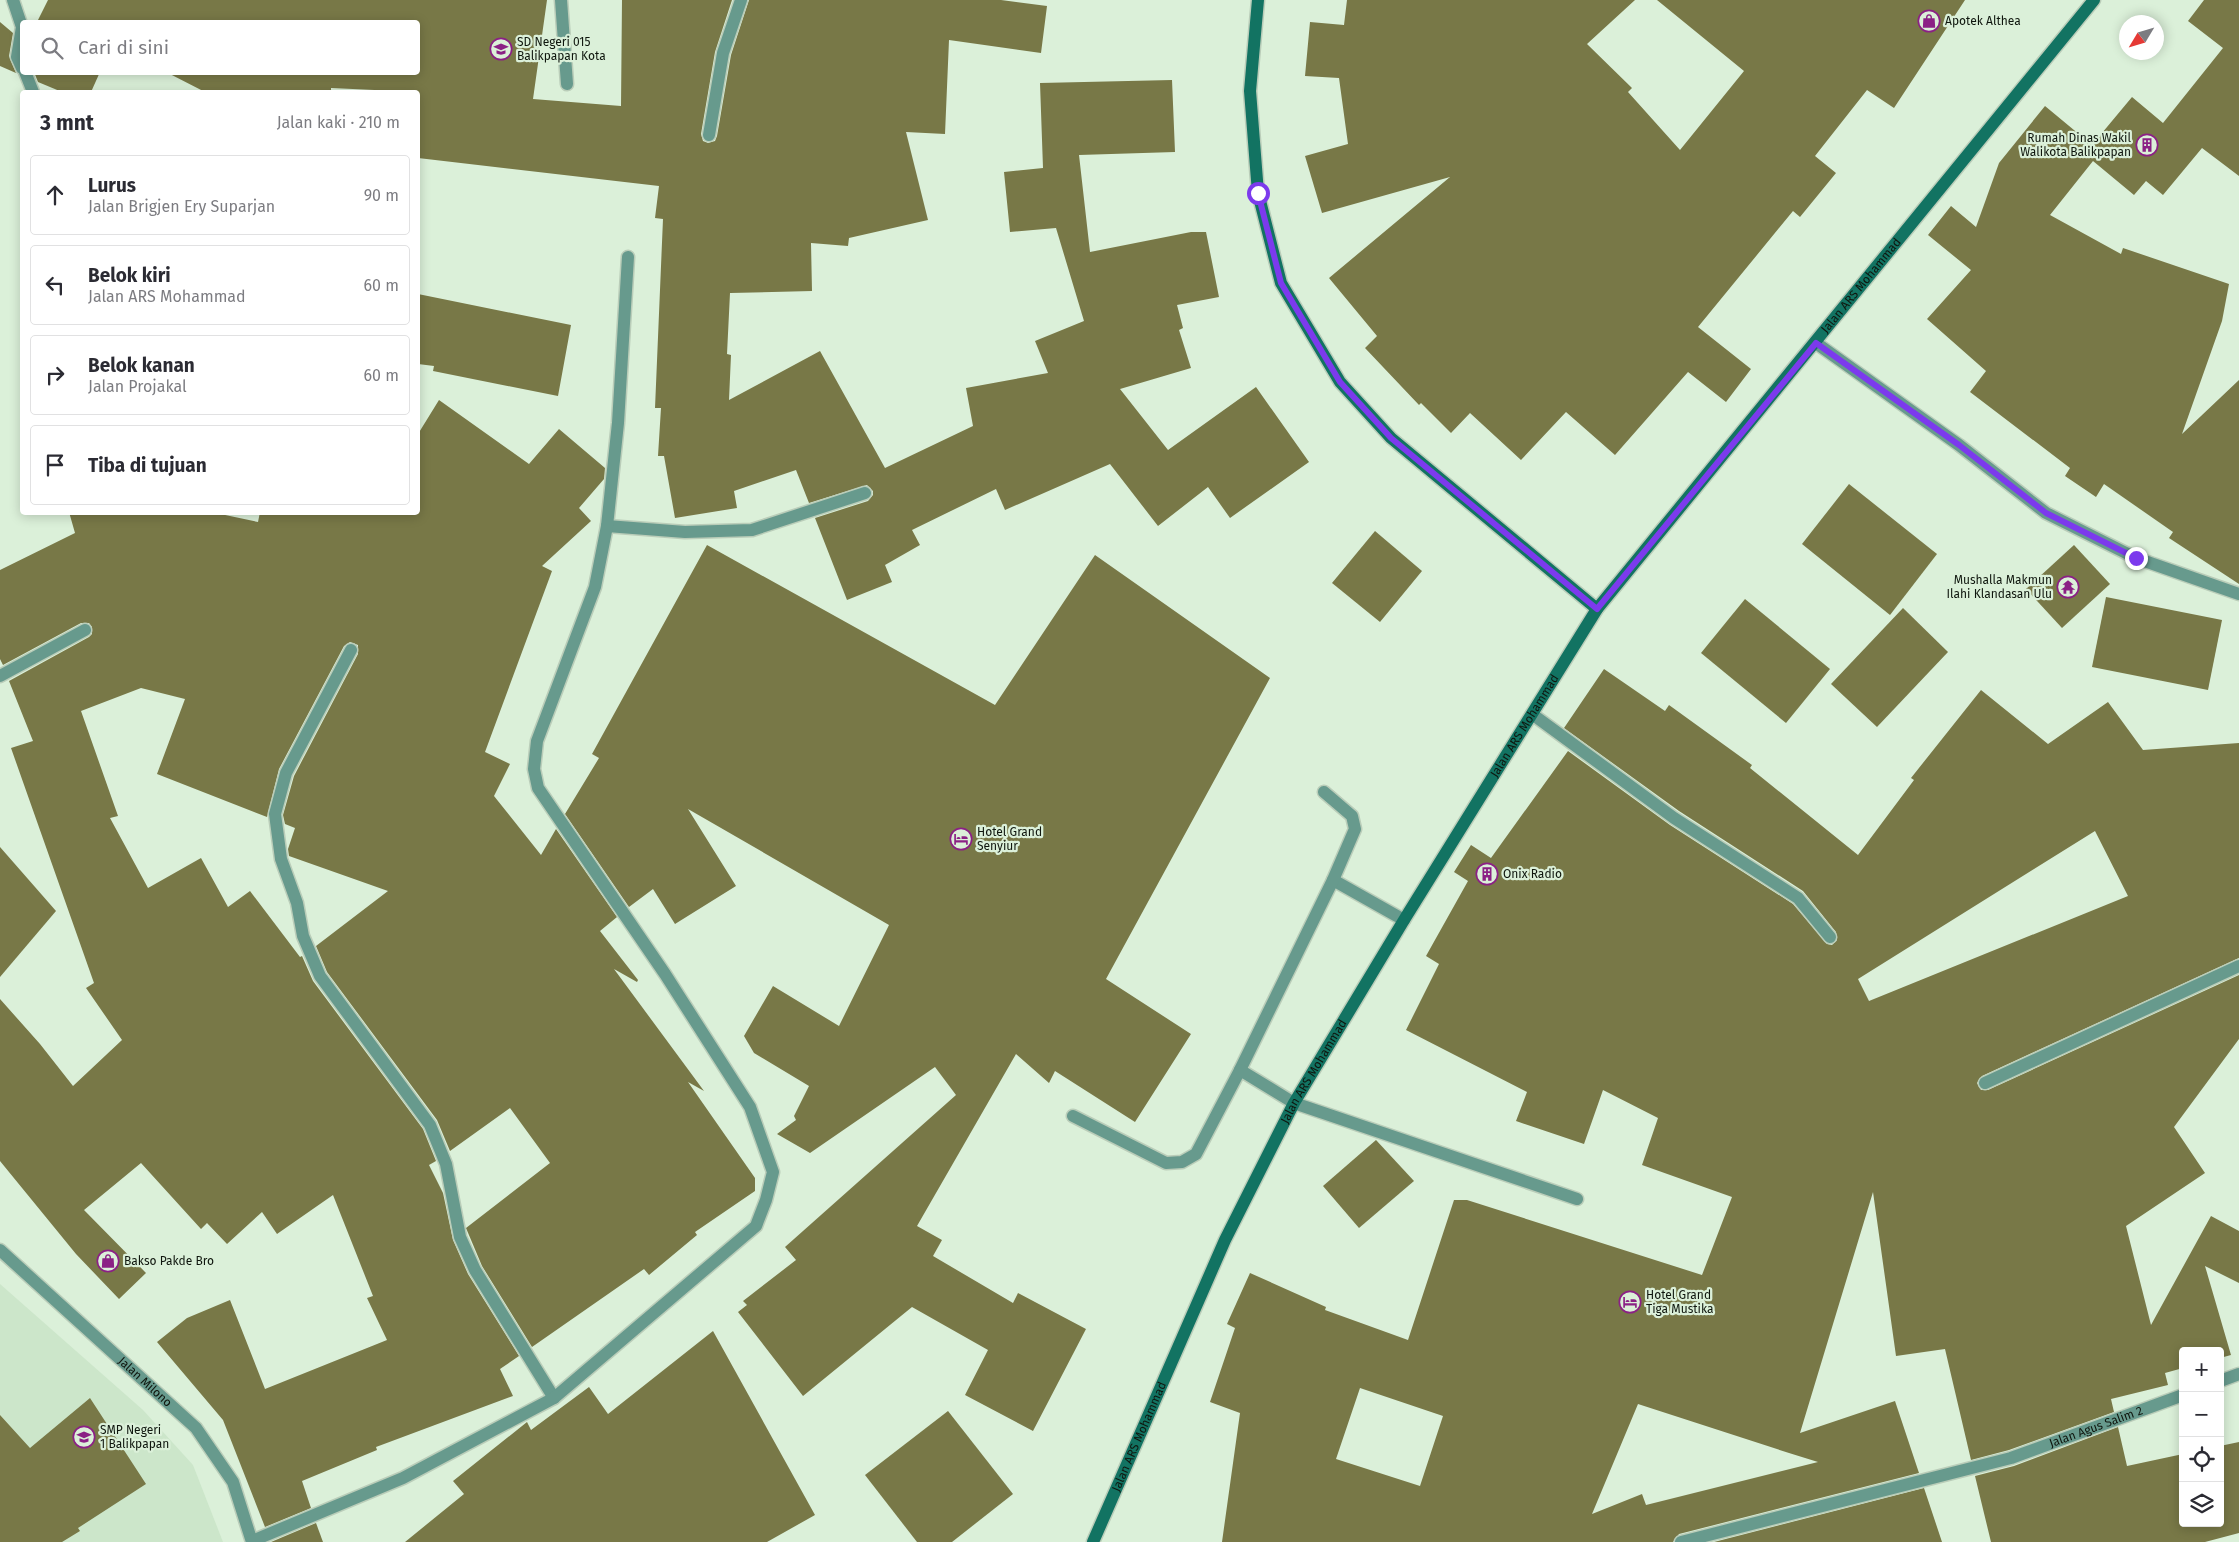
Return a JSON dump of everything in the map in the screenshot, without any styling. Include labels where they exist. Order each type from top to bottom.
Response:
[{"type":"street","points":[[13,0],[20,21]]},
{"type":"street","points":[[561,0],[567,84]]},
{"type":"street","points":[[709,135],[723,53],[740,0]]},
{"type":"street","points":[[1258,0],[1250,91],[1258,193],[1281,283],[1340,382],[1391,438],[1597,609]]},
{"type":"street","name":"Jalan ARS Mohammad","points":[[1094,1542],[1225,1240],[1294,1104],[1404,920],[1597,609],[2094,0]]},
{"type":"street","points":[[20,42],[18,57],[20,62]]},
{"type":"street","points":[[26,75],[31,90]]},
{"type":"street","points":[[252,1541],[403,1478],[554,1398],[756,1226],[766,1200],[773,1172],[750,1107],[665,974],[538,788],[534,769],[537,741],[595,586],[607,526],[618,423],[628,257]]},
{"type":"street","points":[[1816,343],[1959,445],[2046,513],[2136,558],[2239,594]]},
{"type":"street","points":[[607,526],[685,532],[752,530],[865,493]]},
{"type":"street","points":[[0,676],[86,630]]},
{"type":"street","points":[[351,650],[286,773],[275,814],[281,858],[298,903],[303,936],[320,976],[430,1125],[446,1164],[460,1237],[475,1270],[554,1398]]},
{"type":"street","points":[[1532,714],[1674,818],[1798,898],[1830,936]]},
{"type":"street","points":[[1073,1116],[1166,1163],[1182,1162],[1196,1154],[1240,1070],[1334,880],[1355,829],[1352,816],[1324,792]]},
{"type":"street","points":[[1334,880],[1404,920]]},
{"type":"street","points":[[1985,1083],[2239,966]]},
{"type":"street","points":[[1240,1070],[1294,1104],[1577,1199]]},
{"type":"street","name":"Jalan Milono","points":[[0,1250],[196,1428],[233,1482],[252,1541]]},
{"type":"street","points":[[2224,1380],[2239,1374]]},
{"type":"street","name":"Jalan Agus Salim 2","points":[[1681,1542],[2010,1458],[2179,1396]]},
{"type":"shaded area","name":"SMP Negeri 1 Balikpapan","points":[[0,1284],[143,1410],[193,1465],[223,1542],[0,1542]]},
{"type":"building","points":[[48,0],[547,0],[533,99],[621,106],[622,0],[732,0],[715,52],[701,134],[703,141],[708,143],[715,141],[717,136],[731,55],[749,0],[1001,0],[1047,6],[1041,53],[949,40],[945,134],[906,132],[928,220],[849,238],[848,246],[811,243],[812,291],[730,293],[727,354],[731,355],[729,400],[820,351],[885,468],[973,426],[966,388],[1048,373],[1035,341],[1084,321],[1056,228],[1010,232],[1004,172],[1043,168],[1040,83],[1172,80],[1175,152],[1079,155],[1090,252],[1191,232],[1206,232],[1219,297],[1177,305],[1183,328],[1179,330],[1191,368],[1120,389],[1168,450],[1256,387],[1309,462],[1230,518],[1208,487],[1158,526],[1110,464],[1005,510],[996,489],[912,530],[920,545],[885,565],[892,582],[847,600],[815,518],[868,501],[873,495],[873,491],[867,485],[809,503],[796,470],[734,491],[737,508],[675,518],[664,456],[658,456],[661,408],[655,408],[663,219],[655,218],[659,186],[420,158],[420,90],[331,88],[331,90],[201,90],[172,75],[420,75],[420,20],[38,20]]},
{"type":"building","points":[[1347,0],[1635,0],[1587,44],[1632,88],[1628,92],[1680,150],[1744,71],[1657,0],[1965,0],[1894,108],[1867,90],[1815,156],[1836,173],[1800,217],[1793,211],[1698,327],[1751,369],[1726,402],[1688,372],[1615,455],[1566,412],[1521,460],[1470,413],[1451,433],[1421,403],[1419,405],[1365,348],[1377,336],[1329,278],[1450,177],[1322,213],[1305,156],[1348,144],[1339,78],[1305,76],[1310,22],[1344,25]]},
{"type":"building","points":[[2204,0],[2239,0],[2239,176],[2202,148],[2163,195],[2146,181],[2134,195],[2093,161],[2050,215],[2121,254],[2123,248],[2229,284],[2222,321],[2182,434],[2239,380],[2239,584],[2169,538],[2173,532],[2104,484],[2096,497],[2065,476],[2070,468],[1970,392],[1986,371],[1927,319],[1971,270],[1928,235],[1951,206],[1976,227],[1999,163],[2045,106],[2092,145],[2132,97],[2163,123],[2223,48],[2188,21]]},
{"type":"building","points":[[0,22],[13,33],[9,56],[16,73],[0,66]]},
{"type":"building","points":[[35,75],[99,75],[92,90],[57,90],[38,82]]},
{"type":"building","points":[[420,294],[571,325],[558,396],[433,371],[434,366],[420,364]]},
{"type":"building","points":[[439,400],[529,464],[559,429],[605,468],[604,479],[579,508],[591,521],[542,566],[552,571],[485,752],[510,764],[494,796],[541,855],[556,829],[617,917],[600,931],[638,980],[637,982],[614,969],[704,1091],[688,1082],[755,1178],[755,1191],[695,1232],[697,1235],[649,1275],[644,1269],[532,1347],[482,1266],[466,1228],[550,1163],[510,1108],[450,1151],[437,1120],[327,972],[316,946],[388,891],[289,856],[288,849],[295,828],[285,824],[283,815],[294,776],[358,654],[358,645],[350,642],[344,646],[279,769],[267,817],[157,774],[185,699],[141,688],[81,711],[118,816],[110,818],[148,888],[201,858],[228,907],[250,891],[300,957],[302,956],[313,981],[423,1129],[436,1161],[429,1165],[443,1193],[453,1240],[468,1274],[519,1356],[500,1369],[513,1396],[376,1447],[377,1450],[302,1481],[311,1508],[265,1527],[223,1420],[157,1342],[187,1318],[230,1300],[265,1389],[387,1340],[367,1298],[373,1296],[333,1195],[277,1234],[262,1212],[227,1244],[207,1223],[201,1229],[141,1163],[84,1210],[146,1273],[119,1299],[76,1254],[0,1161],[0,999],[40,1044],[73,1086],[122,1040],[86,988],[94,983],[11,748],[33,741],[9,681],[89,637],[92,634],[92,627],[89,623],[81,623],[3,665],[0,659],[0,570],[75,533],[70,515],[225,515],[258,522],[259,515],[420,515],[420,431]]},
{"type":"building","points":[[1849,484],[1937,554],[1890,615],[1802,544]]},
{"type":"building","points":[[1375,531],[1422,571],[1380,622],[1332,583]]},
{"type":"building","name":"Hotel Grand Senyiur","points":[[707,545],[995,705],[1095,555],[1270,678],[1106,979],[1191,1034],[1135,1122],[1055,1071],[1049,1083],[1016,1054],[917,1226],[942,1240],[933,1256],[1013,1303],[1018,1293],[1086,1329],[1033,1431],[965,1395],[988,1350],[912,1307],[803,1396],[738,1312],[747,1305],[743,1301],[796,1260],[785,1247],[956,1095],[935,1067],[810,1153],[777,1134],[796,1120],[794,1116],[809,1086],[754,1053],[744,1036],[773,986],[839,1026],[889,925],[688,809],[736,886],[675,924],[653,889],[629,907],[565,814],[599,758],[592,754]]},
{"type":"building","name":"Mushalla Makmun Ilahi Klandasan Ulu","points":[[2074,545],[2110,584],[2062,628],[2026,589]]},
{"type":"building","points":[[2106,597],[2222,620],[2208,690],[2092,667]]},
{"type":"building","points":[[1745,599],[1830,669],[1786,723],[1701,653]]},
{"type":"building","points":[[1903,608],[1948,652],[1877,727],[1831,684]]},
{"type":"building","points":[[1604,669],[1665,711],[1669,705],[1752,765],[1750,768],[1858,855],[1914,780],[1911,778],[1981,690],[2048,744],[2108,702],[2143,750],[2239,743],[2239,958],[1982,1076],[1977,1083],[1981,1090],[1988,1090],[2239,975],[2239,1039],[2174,1127],[2205,1173],[2126,1226],[2151,1325],[2211,1216],[2239,1231],[2239,1283],[2205,1266],[2231,1355],[2224,1357],[2224,1347],[2179,1347],[2179,1369],[2165,1373],[2168,1385],[2111,1399],[2114,1412],[2009,1450],[1971,1460],[1945,1349],[1896,1356],[1873,1192],[1800,1433],[1895,1401],[1919,1473],[1679,1534],[1673,1542],[1222,1542],[1240,1413],[1210,1402],[1235,1328],[1227,1324],[1250,1273],[1326,1307],[1325,1310],[1408,1340],[1454,1200],[1467,1200],[1702,1275],[1732,1197],[1642,1165],[1658,1118],[1603,1090],[1584,1144],[1516,1121],[1527,1092],[1406,1030],[1439,964],[1426,956],[1468,881],[1454,872],[1471,845],[1491,858],[1568,751],[1670,825],[1793,904],[1827,944],[1832,945],[1837,940],[1836,932],[1803,891],[1679,811],[1564,728]],"holes":[[[2095,831],[2128,896],[1869,1001],[1858,979]],[[1360,1388],[1443,1416],[1420,1486],[1336,1459]],[[1638,1404],[1818,1462],[1646,1505],[1642,1494],[1592,1514]]]},
{"type":"building","points":[[0,847],[56,911],[0,977]]},
{"type":"building","points":[[1376,1140],[1414,1181],[1359,1228],[1323,1186]]},
{"type":"building","points":[[713,1331],[815,1515],[767,1542],[405,1542],[464,1494],[453,1481],[527,1422],[531,1430],[589,1387],[608,1414]]},
{"type":"building","points":[[90,1398],[146,1484],[78,1528],[80,1531],[62,1542],[0,1542],[0,1415],[30,1448]]},
{"type":"building","points":[[948,1411],[1013,1494],[952,1542],[917,1542],[865,1475]]},
{"type":"building","points":[[2118,1427],[2127,1466],[2179,1455],[2179,1527],[2224,1527],[2224,1445],[2239,1442],[2239,1533],[2205,1542],[1991,1542],[1975,1476],[2014,1466]]},
{"type":"building","points":[[1924,1488],[1942,1542],[1714,1542]]},
{"type":"building","points":[[316,1523],[323,1542],[271,1542]]},
{"type":"place","name":"Apotek Althea","points":[[1929,21]]},
{"type":"place","name":"SD Negeri 015 Balikpapan Kota","points":[[501,49]]},
{"type":"place","name":"Rumah Dinas Wakil Walikota Balikpapan","points":[[2147,145]]},
{"type":"place","name":"Mushalla Makmun Ilahi Klandasan Ulu","points":[[2068,587]]},
{"type":"place","name":"Hotel Grand Senyiur","points":[[961,839]]},
{"type":"place","name":"Onix Radio","points":[[1487,874]]},
{"type":"place","name":"Bakso Pakde Bro","points":[[108,1261]]},
{"type":"place","name":"Hotel Grand Tiga Mustika","points":[[1630,1302]]},
{"type":"place","name":"SMP Negeri 1 Balikpapan","points":[[84,1437]]},
{"type":"route","points":[[1258,193],[1281,283],[1340,382],[1391,438],[1597,609],[1816,343],[1959,445],[2046,513],[2136,558]]}]
